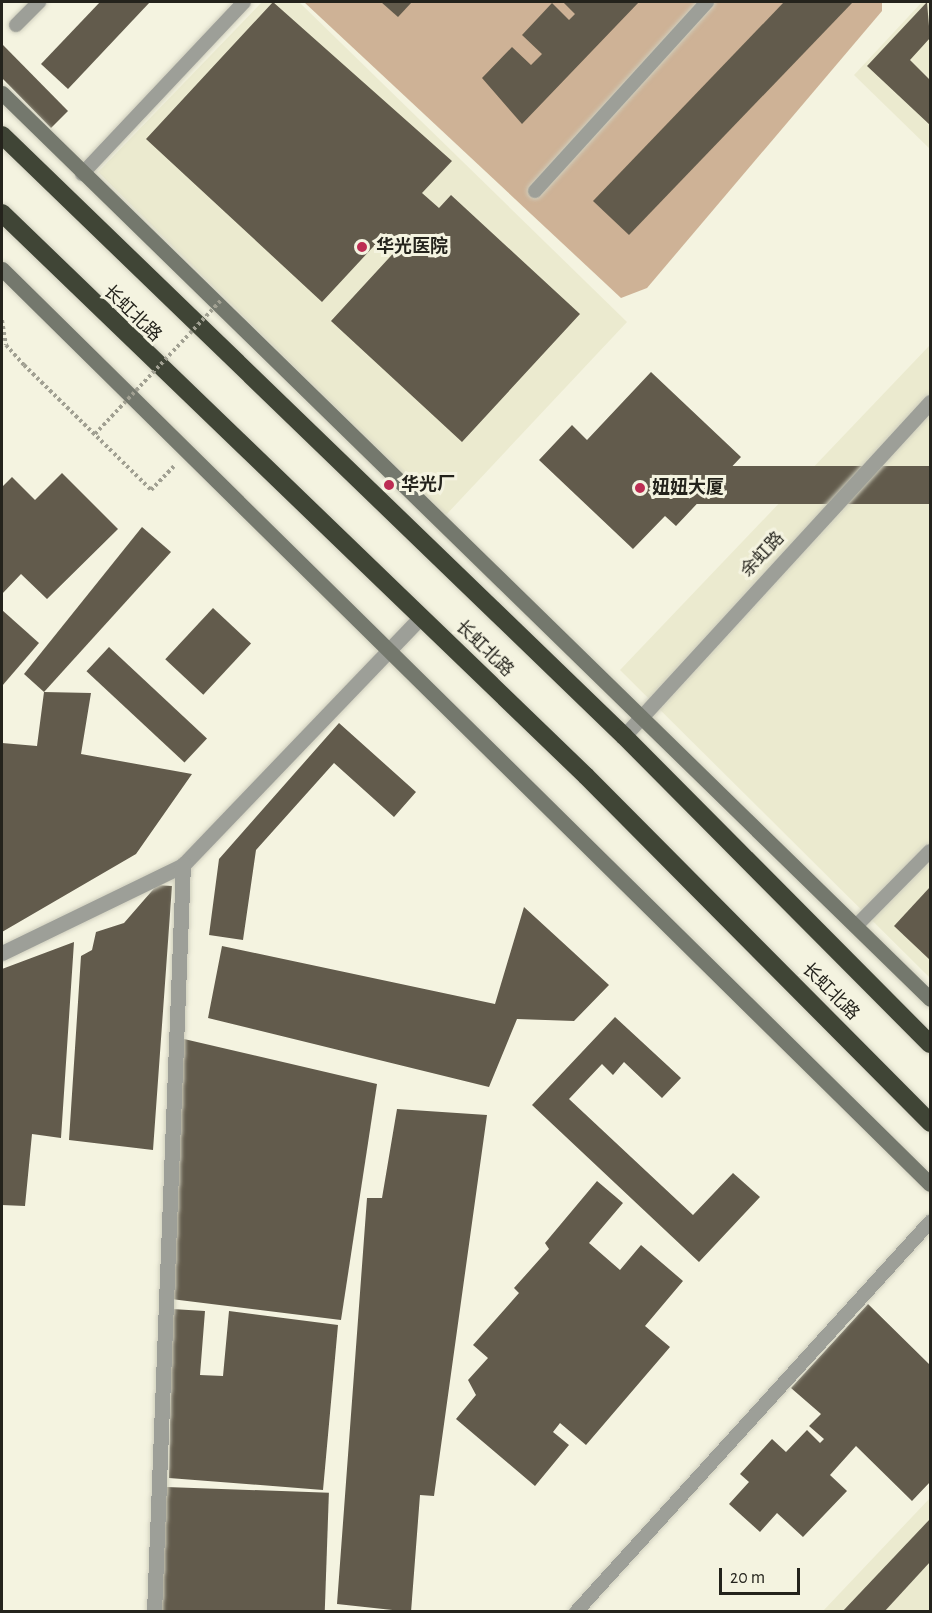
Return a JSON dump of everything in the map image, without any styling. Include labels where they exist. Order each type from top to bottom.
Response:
[{"type":"highway","name":"长虹北路","points":[[2,135],[624,736],[930,1044]]},
{"type":"highway","name":"长虹北路","points":[[2,213],[420,618],[930,1123]]},
{"type":"street","points":[[2,93],[82,174],[930,999]]},
{"type":"street","points":[[2,269],[930,1184]]},
{"type":"street","name":"余虹路","points":[[624,736],[930,402]]},
{"type":"street","points":[[2,953],[183,865],[420,618]]},
{"type":"street","points":[[154,1611],[183,865]]},
{"type":"lane","points":[[16,25],[39,2]]},
{"type":"lane","points":[[82,174],[244,2]]},
{"type":"lane","points":[[535,191],[707,2]]},
{"type":"lane","points":[[855,926],[930,851]]},
{"type":"lane","points":[[576,1611],[930,1222]]},
{"type":"path","points":[[95,434],[222,299]]},
{"type":"path","points":[[2,320],[6,345],[151,490],[186,452]]},
{"type":"shaded area","name":"华光医院","points":[[262,2],[299,2],[627,322],[445,516],[98,172]]},
{"type":"shaded area","points":[[304,2],[882,2],[882,11],[647,288],[621,298]]},
{"type":"shaded area","points":[[922,2],[930,2],[930,149],[854,75]]},
{"type":"shaded area","points":[[930,345],[930,978],[620,670]]},
{"type":"shaded area","points":[[930,1498],[930,1611],[823,1611]]},
{"type":"building","points":[[100,2],[150,2],[68,89],[41,64]]},
{"type":"building","name":"华光医院","points":[[273,2],[452,161],[422,193],[439,208],[451,195],[580,314],[462,442],[331,321],[400,246],[386,233],[322,302],[146,139]]},
{"type":"building","points":[[381,2],[412,2],[398,17]]},
{"type":"building","points":[[563,2],[639,2],[522,124],[482,78],[512,47],[531,65],[542,54],[522,35],[552,3],[569,20],[575,14]]},
{"type":"building","points":[[784,2],[853,2],[629,235],[593,201]]},
{"type":"building","points":[[927,2],[930,38],[910,60],[930,80],[930,125],[867,66]]},
{"type":"building","points":[[2,44],[68,111],[51,128],[2,78]]},
{"type":"building","name":"妞妞大厦","points":[[651,372],[741,457],[676,526],[665,516],[633,549],[539,460],[572,425],[587,440]]},
{"type":"building","points":[[607,466],[930,466],[930,504],[607,504]]},
{"type":"building","points":[[62,473],[118,529],[47,599],[21,574],[2,594],[2,487],[12,477],[35,500]]},
{"type":"building","points":[[142,527],[171,552],[44,692],[24,674]]},
{"type":"building","points":[[213,608],[251,643],[203,695],[165,659]]},
{"type":"building","points":[[2,610],[39,643],[2,686]]},
{"type":"building","points":[[109,647],[207,738],[184,763],[86,671]]},
{"type":"building","points":[[44,692],[91,693],[81,754],[192,774],[136,854],[2,932],[2,743],[37,746]]},
{"type":"building","points":[[339,723],[416,792],[394,817],[334,763],[256,850],[243,940],[209,935],[219,859]]},
{"type":"building","points":[[157,885],[172,886],[153,1150],[69,1140],[81,956],[92,950],[96,932],[124,923]]},
{"type":"building","points":[[930,887],[930,960],[894,926]]},
{"type":"building","points":[[524,907],[609,985],[574,1021],[517,1019],[489,1087],[208,1018],[222,946],[495,1004]]},
{"type":"building","points":[[74,942],[61,1138],[32,1134],[25,1206],[2,1205],[2,969]]},
{"type":"building","points":[[615,1017],[681,1078],[662,1098],[624,1062],[613,1075],[602,1064],[569,1099],[693,1215],[733,1173],[760,1197],[699,1262],[532,1105]]},
{"type":"building","points":[[184,1039],[377,1084],[341,1320],[171,1299]]},
{"type":"building","points":[[397,1109],[487,1115],[434,1496],[420,1495],[411,1612],[337,1604],[367,1198],[382,1198]]},
{"type":"building","points":[[597,1181],[623,1203],[589,1243],[620,1270],[641,1245],[683,1281],[645,1326],[670,1347],[586,1445],[560,1423],[553,1432],[569,1445],[535,1486],[456,1419],[476,1395],[468,1380],[488,1358],[473,1345],[519,1293],[514,1288],[549,1249],[545,1243]]},
{"type":"building","points":[[868,1304],[930,1365],[930,1482],[912,1501],[856,1446],[830,1475],[847,1491],[803,1537],[777,1513],[760,1532],[729,1504],[749,1482],[740,1474],[772,1439],[786,1452],[807,1430],[820,1443],[824,1439],[809,1426],[821,1414],[791,1388]]},
{"type":"building","points":[[172,1309],[205,1311],[200,1375],[223,1376],[229,1311],[338,1325],[323,1490],[169,1478]]},
{"type":"building","points":[[166,1487],[329,1493],[325,1612],[162,1612]]},
{"type":"building","points":[[930,1519],[930,1562],[884,1612],[842,1612]]},
{"type":"place","name":"华光医院","points":[[362,247]]},
{"type":"place","name":"华光厂","points":[[389,485]]},
{"type":"place","name":"妞妞大厦","points":[[640,488]]}]
